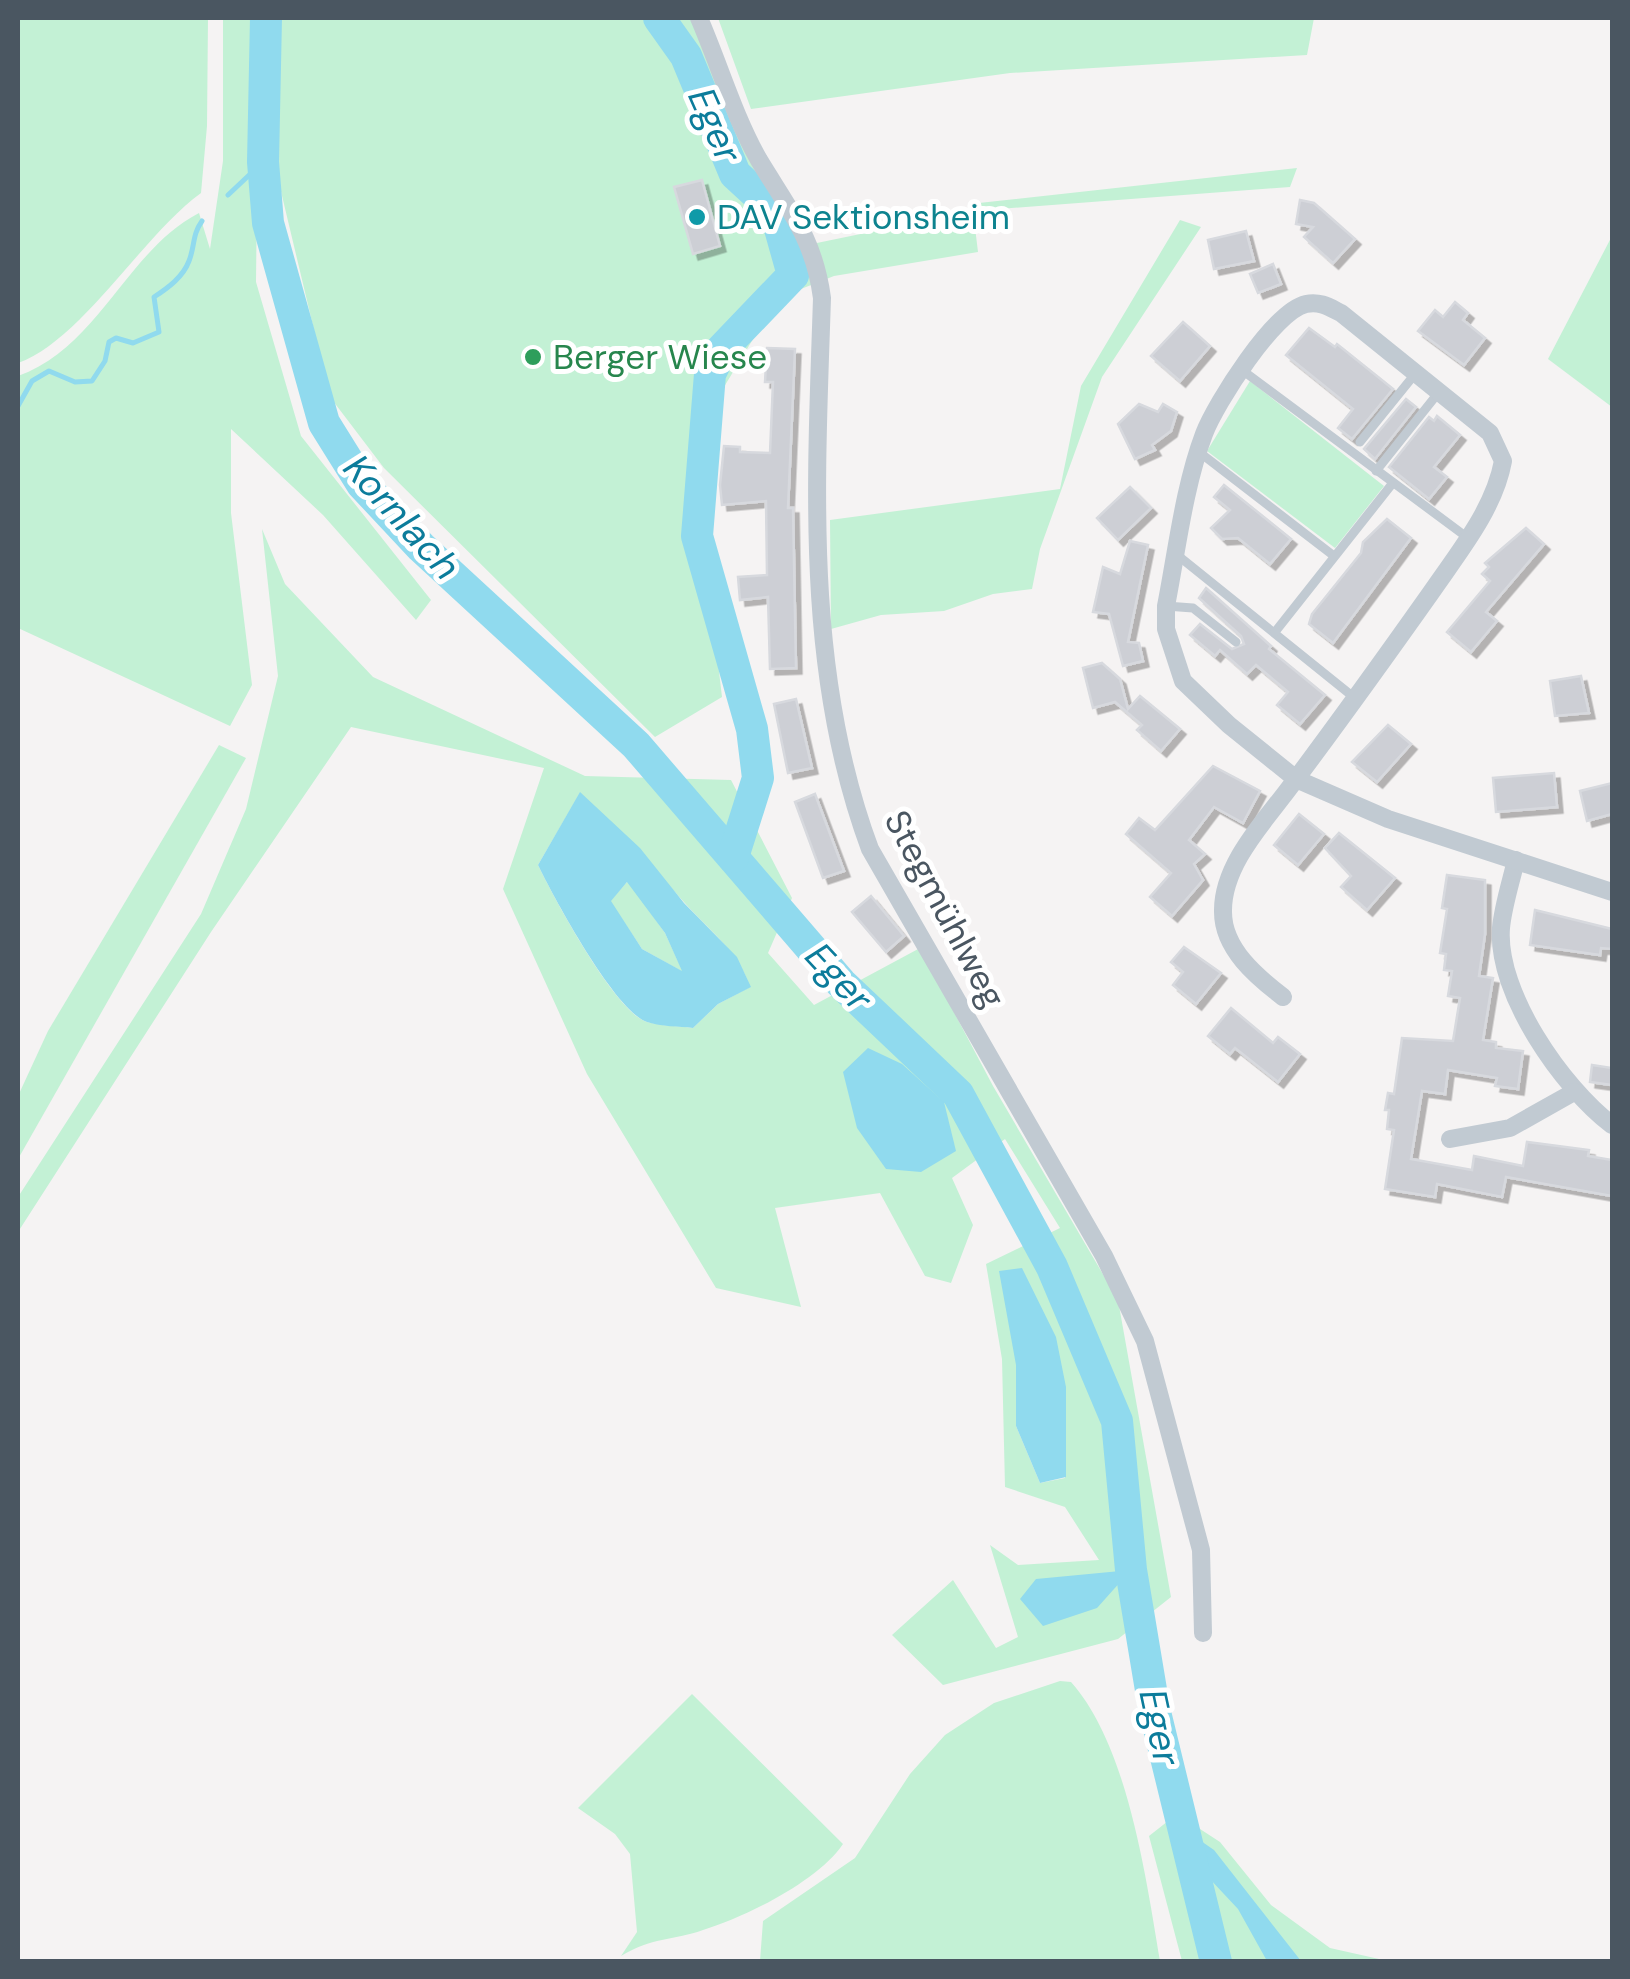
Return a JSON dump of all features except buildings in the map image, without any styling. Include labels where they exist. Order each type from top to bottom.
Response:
[{"type":"street","name":"Stegmühlweg","points":[[699,18],[758,158],[798,217],[818,262],[822,298],[818,571],[824,678],[848,792],[870,848],[1104,1256],[1146,1341],[1201,1550],[1203,1634]]},
{"type":"street","points":[[1283,997],[1254,974],[1230,940],[1222,918],[1223,892],[1252,837],[1296,779],[1356,699],[1468,538],[1492,497],[1503,460],[1490,434],[1341,313],[1321,302],[1303,304],[1284,316],[1242,370],[1204,432],[1166,606],[1166,629],[1183,680],[1229,725],[1296,779],[1388,819],[1612,892]]},
{"type":"street","points":[[1516,860],[1500,930],[1510,978],[1534,1034],[1574,1092],[1612,1125]]},
{"type":"street","points":[[1450,1138],[1510,1128],[1574,1092]]},
{"type":"lane","points":[[1242,370],[1468,538]]},
{"type":"lane","points":[[1360,442],[1415,373]]},
{"type":"lane","points":[[1376,472],[1439,392]]},
{"type":"lane","points":[[1199,452],[1334,556]]},
{"type":"lane","points":[[1276,632],[1392,484]]},
{"type":"lane","points":[[1176,554],[1356,699]]},
{"type":"lane","points":[[1166,606],[1193,608],[1236,642]]},
{"type":"green space","points":[[18,18],[208,18],[207,126],[201,193],[156,235],[65,333],[18,363]]},
{"type":"green space","points":[[223,18],[259,18],[256,282],[301,436],[431,600],[416,620],[323,515],[231,429],[231,513],[252,685],[230,726],[18,628],[18,376],[70,344],[152,250],[199,213],[210,249],[223,161]]},
{"type":"green space","name":"Berger Wiese","points":[[279,18],[707,18],[718,72],[757,176],[812,244],[972,211],[979,203],[1297,168],[1290,187],[973,211],[978,252],[834,276],[778,298],[713,405],[703,535],[722,697],[655,737],[384,468],[330,397],[278,179]]},
{"type":"green space","points":[[718,18],[1314,18],[1307,55],[1010,73],[751,109]]},
{"type":"green space","points":[[1180,220],[1201,227],[1102,377],[1040,549],[1032,589],[993,594],[944,611],[881,615],[831,629],[830,520],[1060,489],[1081,386]]},
{"type":"green space","points":[[1612,236],[1612,407],[1548,359]]},
{"type":"green space","points":[[1250,381],[1384,486],[1335,548],[1207,451]]},
{"type":"green space","points":[[262,529],[285,584],[373,677],[585,776],[731,780],[792,898],[768,953],[814,1005],[920,948],[993,1086],[1118,1300],[1171,1597],[1118,1639],[943,1685],[892,1635],[953,1580],[996,1648],[1018,1637],[990,1545],[1018,1565],[1099,1560],[1065,1507],[1005,1487],[1002,1359],[986,1264],[1060,1228],[1005,1139],[952,1178],[973,1225],[951,1283],[925,1276],[880,1193],[775,1208],[801,1307],[716,1288],[587,1074],[503,889],[544,768],[351,727],[211,932],[18,1232],[18,1197],[201,914],[246,809],[278,676]],"holes":[[[580,793],[721,941],[745,974],[750,987],[718,1004],[693,1028],[647,1022],[634,1014],[586,952],[538,865]],[[1016,1365],[1064,1432],[1065,1478],[1040,1483],[1016,1426]]]},
{"type":"green space","points":[[219,745],[246,758],[18,1159],[18,1096],[48,1031]]},
{"type":"green space","points":[[628,881],[665,933],[683,972],[642,949],[610,901]]},
{"type":"green space","points":[[1060,1681],[1071,1682],[1091,1709],[1121,1777],[1141,1853],[1160,1961],[760,1961],[763,1921],[855,1858],[910,1774],[945,1735],[994,1703]]},
{"type":"green space","points":[[692,1694],[843,1844],[817,1871],[760,1907],[720,1924],[643,1945],[621,1956],[637,1932],[630,1854],[615,1834],[578,1808]]},
{"type":"green space","points":[[1177,1814],[1220,1842],[1271,1905],[1330,1948],[1388,1961],[1182,1961],[1149,1836]]},
{"type":"water","points":[[580,792],[640,848],[684,903],[737,957],[751,987],[718,1004],[693,1028],[647,1022],[634,1013],[603,976],[538,865]],"holes":[[[627,882],[665,933],[682,971],[642,949],[611,901]]]},
{"type":"water","points":[[868,1048],[902,1064],[944,1102],[956,1151],[921,1172],[886,1169],[857,1128],[843,1072]]},
{"type":"water","points":[[1022,1268],[1056,1337],[1066,1387],[1066,1477],[1040,1483],[1016,1426],[1016,1365],[999,1271]]},
{"type":"water","points":[[1131,1570],[1097,1608],[1043,1626],[1020,1599],[1036,1579]]},
{"type":"water","points":[[1185,1830],[1214,1850],[1301,1961],[1267,1961],[1238,1909],[1194,1862]]},
{"type":"waterway","name":"Eger","points":[[266,18],[263,162],[268,223],[324,423],[362,484],[421,547],[636,745],[841,983],[958,1094],[1052,1267],[1117,1421],[1131,1570],[1154,1708],[1216,1962]]},
{"type":"waterway","name":"Eger","points":[[659,18],[686,56],[735,174],[775,211],[793,275],[722,349],[710,374],[697,536],[752,729],[758,778],[733,857]]},
{"type":"waterway","points":[[228,195],[263,162]]},
{"type":"waterway","points":[[18,406],[32,381],[49,371],[75,382],[92,381],[105,361],[109,342],[116,338],[133,343],[159,332],[154,297],[175,282],[186,267],[202,221]]},
{"type":"place","name":"DAV Sektionsheim","points":[[697,217]]},
{"type":"place","name":"Berger Wiese","points":[[533,357]]},
{"type":"water label","name":"Kornlach","points":[[402,517]]}]
